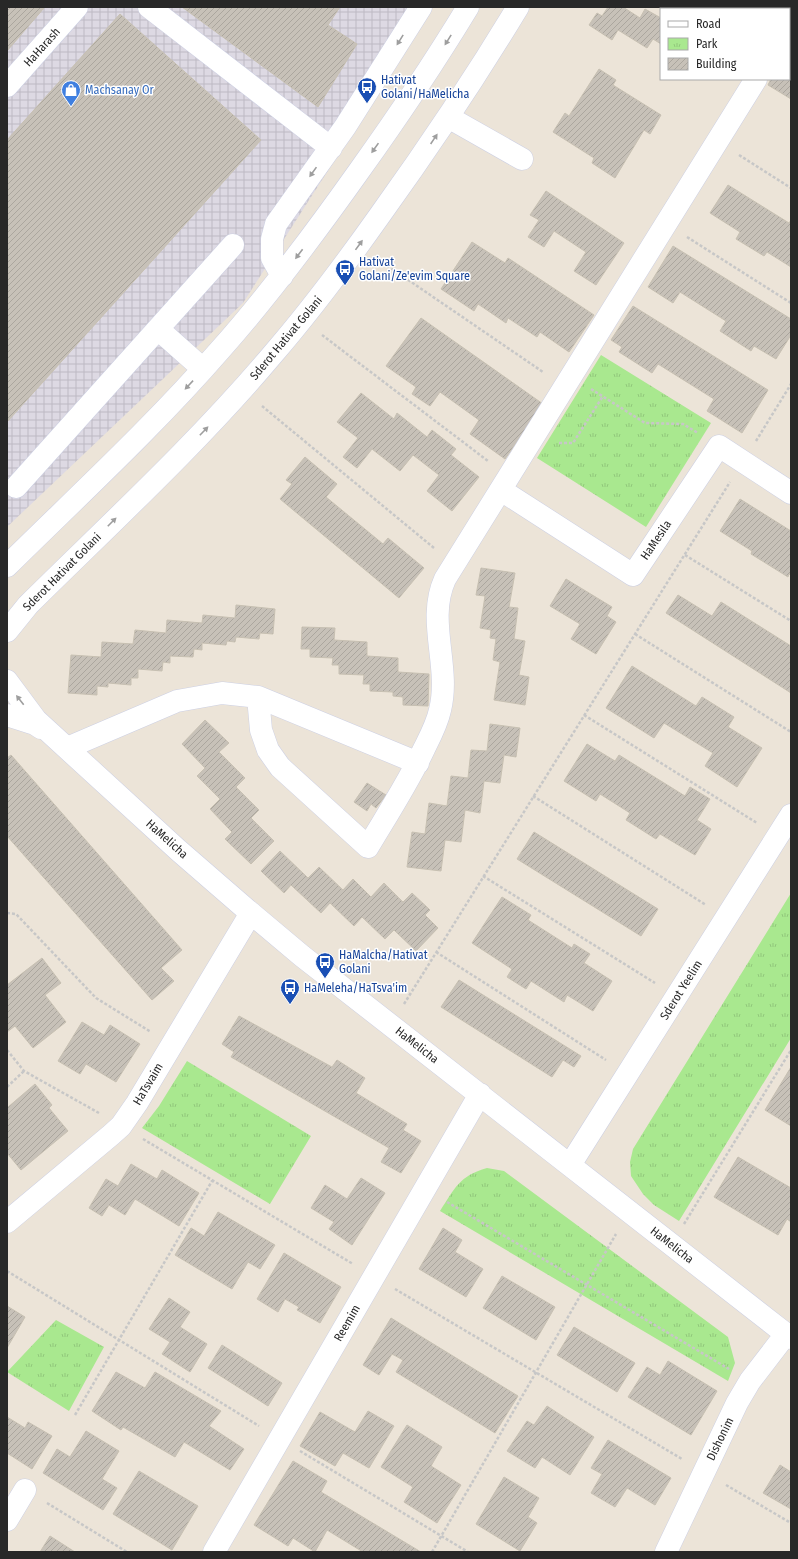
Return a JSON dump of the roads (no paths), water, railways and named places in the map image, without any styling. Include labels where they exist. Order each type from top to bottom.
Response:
[{"type":"street","name":"HaHarash","points":[[7,86],[76,7]]},
{"type":"street","points":[[149,7],[330,148]]},
{"type":"street","points":[[282,276],[272,258],[272,239],[276,224],[330,148],[421,7]]},
{"type":"street","points":[[7,566],[161,413],[240,327],[282,276],[324,221],[430,68],[468,7]]},
{"type":"street","name":"Sderot Hativat Golani","points":[[7,631],[28,605],[191,444],[242,390],[302,320],[358,246],[448,117],[518,7]]},
{"type":"street","points":[[258,696],[262,730],[268,750],[280,767],[368,847],[418,763],[433,732],[440,710],[443,690],[437,615],[440,590],[445,579],[532,442],[755,80]]},
{"type":"street","points":[[448,117],[522,159]]},
{"type":"street","points":[[16,487],[233,245]]},
{"type":"street","points":[[158,328],[203,369]]},
{"type":"street","name":"HaMesila","points":[[505,484],[633,575],[719,446],[791,492]]},
{"type":"street","name":"HaMelicha","points":[[7,681],[36,720],[178,850],[302,956],[788,1336]]},
{"type":"street","points":[[61,742],[177,701],[222,693],[258,696],[418,763]]},
{"type":"street","name":"HaMelicha","points":[[7,715],[35,724],[61,742]]},
{"type":"street","name":"Sderot Yeelim","points":[[570,1165],[629,1074],[791,815]]},
{"type":"street","name":"HaTsvaim","points":[[7,1222],[121,1126],[137,1103],[251,913]]},
{"type":"street","name":"Reemim","points":[[214,1552],[480,1094]]},
{"type":"street","name":"Dishonim","points":[[666,1552],[737,1403],[750,1381],[788,1336]]},
{"type":"street","points":[[7,1520],[25,1490]]},
{"type":"place","name":"Hativat Golani/HaMelicha","points":[[367,104]]},
{"type":"place","name":"Machsanay Or","points":[[71,107]]},
{"type":"place","name":"Hativat Golani/Ze'evim Square","points":[[345,286]]},
{"type":"place","name":"HaMalcha/Hativat Golani","points":[[325,979]]},
{"type":"place","name":"HaMeleha/HaTsva'im","points":[[290,1005]]}]
